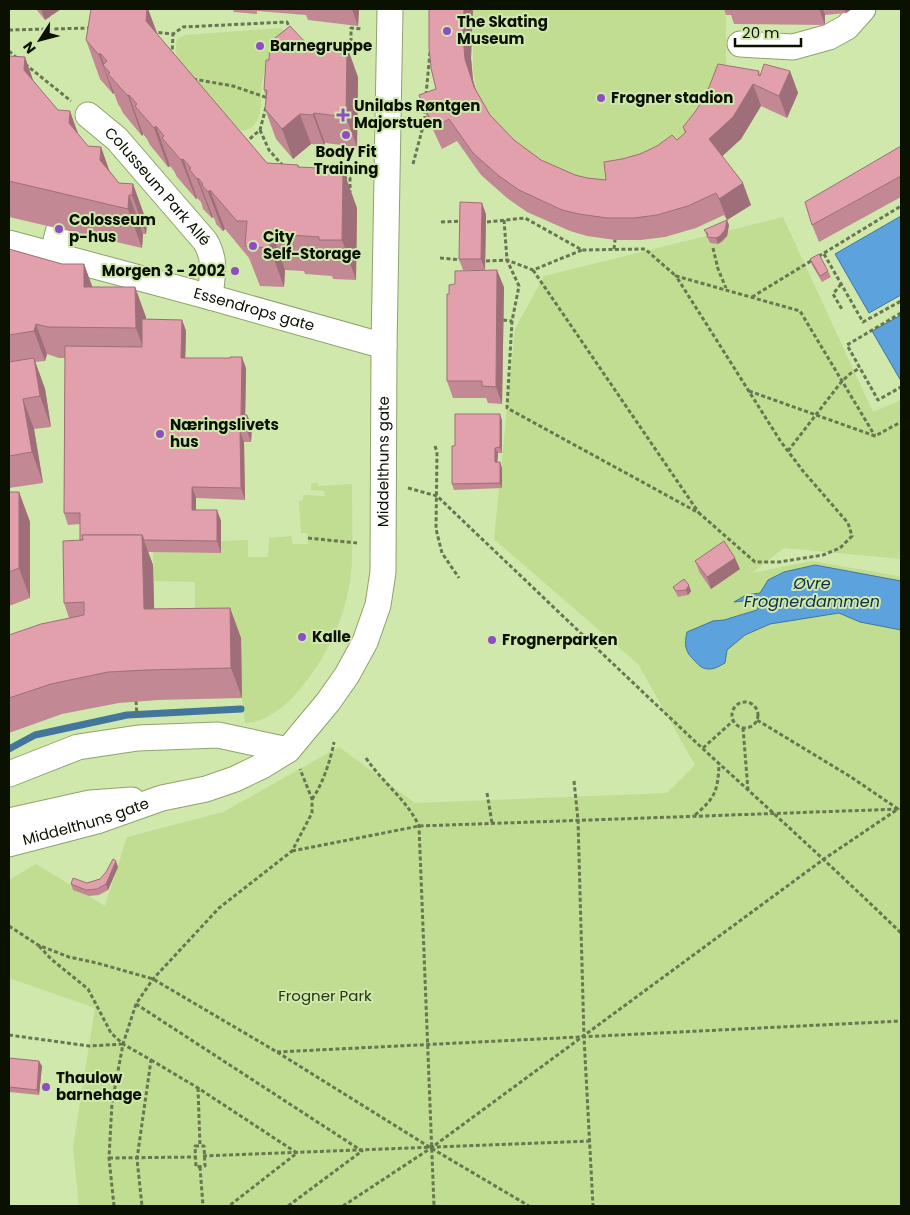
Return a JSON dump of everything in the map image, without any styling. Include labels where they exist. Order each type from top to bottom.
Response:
[{"type":"street","name":"Middelthuns gate","points":[[9,821],[90,803],[162,798],[206,789],[235,779],[262,766],[288,750],[328,702],[347,675],[365,642],[378,605],[383,572],[384,346],[390,9]]},
{"type":"street","points":[[740,44],[793,47],[829,37],[847,27],[862,9]]},
{"type":"street","name":"Colusseum Park Allé","points":[[88,115],[117,139],[205,241],[212,252],[213,262],[210,297]]},
{"type":"street","points":[[52,256],[59,228]]},
{"type":"street","name":"Essendrops gate","points":[[9,244],[210,297],[384,346]]},
{"type":"street","points":[[9,774],[78,747],[138,738],[218,735],[288,750]]},
{"type":"street","name":"Middelthuns gate","points":[[9,844],[97,821],[162,798]]},
{"type":"path","points":[[145,32],[173,34],[183,27],[287,22],[294,37]]},
{"type":"path","points":[[9,30],[97,28]]},
{"type":"path","points":[[342,49],[351,50],[351,28],[362,29]]},
{"type":"path","points":[[172,59],[173,34]]},
{"type":"path","points":[[412,166],[425,119],[430,45]]},
{"type":"path","points":[[9,51],[88,115]]},
{"type":"path","points":[[186,80],[192,79],[233,86],[268,98]]},
{"type":"path","points":[[238,137],[245,143],[260,130],[268,91]]},
{"type":"path","points":[[260,130],[269,150],[287,170]]},
{"type":"path","points":[[341,178],[350,178],[350,193]]},
{"type":"path","points":[[752,297],[901,206]]},
{"type":"path","points":[[487,222],[525,218],[582,250]]},
{"type":"path","points":[[504,220],[507,260],[519,286],[512,321],[507,408],[699,513],[754,562],[779,562],[823,555],[840,548],[852,536],[848,523],[788,451],[676,276],[645,249],[582,250],[533,270]]},
{"type":"path","points":[[441,222],[464,221]]},
{"type":"path","points":[[614,249],[615,240]]},
{"type":"path","points":[[713,248],[718,269],[726,288]]},
{"type":"path","points":[[824,254],[863,322],[901,301]]},
{"type":"path","points":[[440,258],[463,260]]},
{"type":"path","points":[[486,262],[507,260],[533,270],[699,513]]},
{"type":"path","points":[[676,276],[726,288],[800,311],[875,436]]},
{"type":"path","points":[[841,284],[832,294],[843,311]]},
{"type":"path","points":[[901,313],[847,345],[878,400],[901,387]]},
{"type":"path","points":[[503,320],[512,321]]},
{"type":"path","points":[[788,451],[842,381],[860,368]]},
{"type":"path","points":[[749,390],[875,436],[901,422]]},
{"type":"path","points":[[435,446],[437,452],[436,529],[442,553],[459,578]]},
{"type":"path","points":[[408,488],[437,496],[702,748],[824,858],[901,933]]},
{"type":"path","points":[[308,538],[357,543]]},
{"type":"path","points":[[745,701],[754,704],[758,716],[752,726],[743,728],[736,725],[733,721],[732,712],[734,707],[745,701]]},
{"type":"path","points":[[757,720],[899,809]]},
{"type":"path","points":[[702,748],[733,721]]},
{"type":"path","points":[[743,728],[748,790]]},
{"type":"path","points":[[312,799],[332,754],[334,742]]},
{"type":"path","points":[[114,1206],[109,1158],[112,1103],[123,1044],[136,1004],[153,980],[219,908],[292,851],[312,813],[312,799],[302,771],[288,750]]},
{"type":"path","points":[[366,758],[413,813],[419,826],[434,1206]]},
{"type":"path","points":[[695,815],[709,803],[715,794],[719,784],[719,763]]},
{"type":"path","points":[[574,782],[578,820],[584,1036],[593,1206]]},
{"type":"path","points":[[487,793],[492,823]]},
{"type":"path","points":[[292,851],[419,826],[899,809]]},
{"type":"path","points":[[343,1206],[431,1148],[824,858],[899,809]]},
{"type":"path","points":[[9,926],[38,945],[69,957],[97,963],[153,980],[277,1052],[431,1148],[529,1206]]},
{"type":"path","points":[[38,945],[51,959],[88,989],[111,1033],[123,1044],[198,1088],[298,1153]]},
{"type":"path","points":[[136,1004],[362,1151]]},
{"type":"path","points":[[277,1052],[901,1021]]},
{"type":"path","points":[[9,1036],[89,1046],[123,1044]]},
{"type":"path","points":[[142,1206],[137,1159],[151,1060]]},
{"type":"path","points":[[198,1088],[200,1146]]},
{"type":"path","points":[[204,1156],[590,1141]]},
{"type":"path","points":[[195,1146],[204,1146],[204,1156],[205,1166],[196,1167],[195,1146]]},
{"type":"path","points":[[288,1206],[362,1151]]},
{"type":"path","points":[[229,1206],[298,1153]]},
{"type":"path","points":[[109,1158],[196,1157]]},
{"type":"path","points":[[200,1166],[203,1206]]},
{"type":"green space","name":"Frogner stadion","points":[[473,9],[726,9],[726,70],[706,127],[603,184],[541,171],[484,110],[477,91],[473,70]]},
{"type":"green space","points":[[281,28],[287,33],[270,61],[263,78],[259,117],[250,128],[242,131],[225,119],[211,96],[180,65],[177,58],[177,39],[185,35]]},
{"type":"green space","name":"Frogner Park","points":[[783,217],[873,412],[901,400],[901,559],[784,548],[752,573],[812,561],[901,575],[901,1206],[79,1206],[73,1147],[95,1008],[9,978],[9,880],[36,864],[105,906],[127,837],[223,812],[339,747],[415,803],[667,793],[695,765],[638,664],[494,539],[515,329],[544,276]]},
{"type":"green space","points":[[311,483],[318,483],[318,486],[352,484],[352,561],[343,613],[329,646],[299,690],[275,712],[261,720],[245,723],[242,698],[241,638],[195,628],[195,582],[154,581],[153,552],[220,553],[221,541],[248,540],[248,557],[268,557],[269,538],[291,536],[293,544],[308,544],[307,533],[301,533],[299,501],[303,500],[303,495],[325,496],[324,491],[311,490]]},
{"type":"water","points":[[901,216],[901,295],[869,313],[835,254]]},
{"type":"water","points":[[901,315],[901,381],[872,331]]},
{"type":"water","name":"Øvre Frognerdammen","points":[[815,565],[901,581],[901,630],[860,622],[839,613],[770,624],[745,635],[727,650],[725,663],[713,668],[701,667],[689,654],[686,645],[687,632],[713,621],[724,620],[757,610],[759,605],[751,600],[734,602],[746,595],[760,593],[768,580],[784,572]]},
{"type":"building","points":[[91,9],[147,9],[146,21],[267,163],[298,165],[298,167],[343,169],[342,240],[319,240],[319,237],[291,235],[291,232],[271,230],[270,248],[245,246],[247,221],[237,221],[210,190],[208,192],[189,169],[191,168],[183,159],[181,160],[162,138],[164,136],[156,126],[154,128],[135,106],[137,104],[108,74],[110,73],[103,65],[107,61],[86,40]]},
{"type":"building","points":[[429,9],[464,9],[463,36],[465,59],[474,87],[490,115],[514,140],[541,160],[575,175],[587,178],[606,180],[604,162],[640,154],[657,146],[672,135],[677,140],[686,132],[683,127],[706,95],[718,64],[759,71],[758,75],[760,76],[764,64],[790,71],[779,96],[753,84],[733,117],[709,139],[743,183],[719,199],[716,193],[688,206],[657,215],[634,218],[607,218],[579,214],[562,210],[519,190],[499,176],[473,153],[449,119],[434,128],[419,95],[436,89],[429,48]]},
{"type":"building","points":[[290,26],[306,43],[318,45],[318,47],[347,46],[346,117],[314,113],[313,115],[300,114],[282,129],[265,109],[267,90],[264,90],[266,60],[269,60],[270,42]]},
{"type":"building","points":[[9,56],[25,57],[24,70],[58,110],[70,111],[69,123],[88,146],[101,147],[100,160],[119,183],[133,184],[132,195],[129,195],[128,209],[9,181]]},
{"type":"building","points":[[901,146],[901,176],[812,225],[805,202]]},
{"type":"building","points":[[460,202],[482,203],[481,259],[459,259]]},
{"type":"building","points":[[727,220],[725,230],[720,236],[716,238],[707,237],[708,234],[704,230]]},
{"type":"building","points":[[9,249],[62,264],[84,264],[84,287],[135,287],[136,328],[48,327],[36,324],[34,331],[9,335]]},
{"type":"building","points":[[819,254],[828,271],[820,276],[810,259]]},
{"type":"building","points":[[497,270],[496,387],[482,386],[482,381],[447,381],[447,294],[449,294],[449,285],[455,284],[455,271]]},
{"type":"building","name":"Næringslivets hus","points":[[142,319],[182,320],[181,358],[242,357],[241,415],[247,415],[247,431],[240,431],[241,488],[192,487],[192,510],[217,510],[217,541],[144,540],[142,535],[82,535],[83,540],[80,540],[80,513],[64,513],[65,346],[142,347]]},
{"type":"building","points":[[34,358],[40,396],[23,399],[32,452],[9,456],[9,362]]},
{"type":"building","points":[[455,414],[500,414],[500,447],[495,448],[495,462],[500,462],[500,483],[452,484],[452,446],[455,446]]},
{"type":"building","points":[[9,492],[19,492],[19,568],[9,572]]},
{"type":"building","points":[[82,535],[142,535],[144,609],[230,608],[231,668],[108,672],[51,684],[9,698],[9,635],[41,624],[84,615],[84,602],[64,603],[63,541],[83,540]]},
{"type":"building","points":[[724,541],[735,558],[707,577],[695,561]]},
{"type":"building","points":[[684,579],[689,585],[686,590],[676,591],[673,587]]},
{"type":"building","points":[[113,859],[116,861],[106,884],[97,889],[86,890],[71,884],[73,878],[87,883],[100,879]]},
{"type":"building","points":[[9,1058],[39,1061],[37,1090],[9,1087]]},
{"type":"waterway","points":[[9,749],[35,735],[127,715],[241,709]]},
{"type":"place","name":"The Skating Museum","points":[[447,31]]},
{"type":"place","name":"Barnegruppe","points":[[260,46]]},
{"type":"place","name":"Frogner stadion","points":[[601,98]]},
{"type":"place","name":"Unilabs Røntgen Majorstuen","points":[[343,115]]},
{"type":"place","name":"Body Fit Training","points":[[346,135]]},
{"type":"place","name":"Colosseum p-hus","points":[[59,229]]},
{"type":"place","name":"City Self-Storage","points":[[253,246]]},
{"type":"place","name":"Morgen 3 - 2002","points":[[235,271]]},
{"type":"place","name":"Næringslivets hus","points":[[160,434]]},
{"type":"place","name":"Kalle","points":[[302,637]]},
{"type":"place","name":"Frognerparken","points":[[492,640]]},
{"type":"place","name":"Thaulow barnehage","points":[[46,1087]]}]
